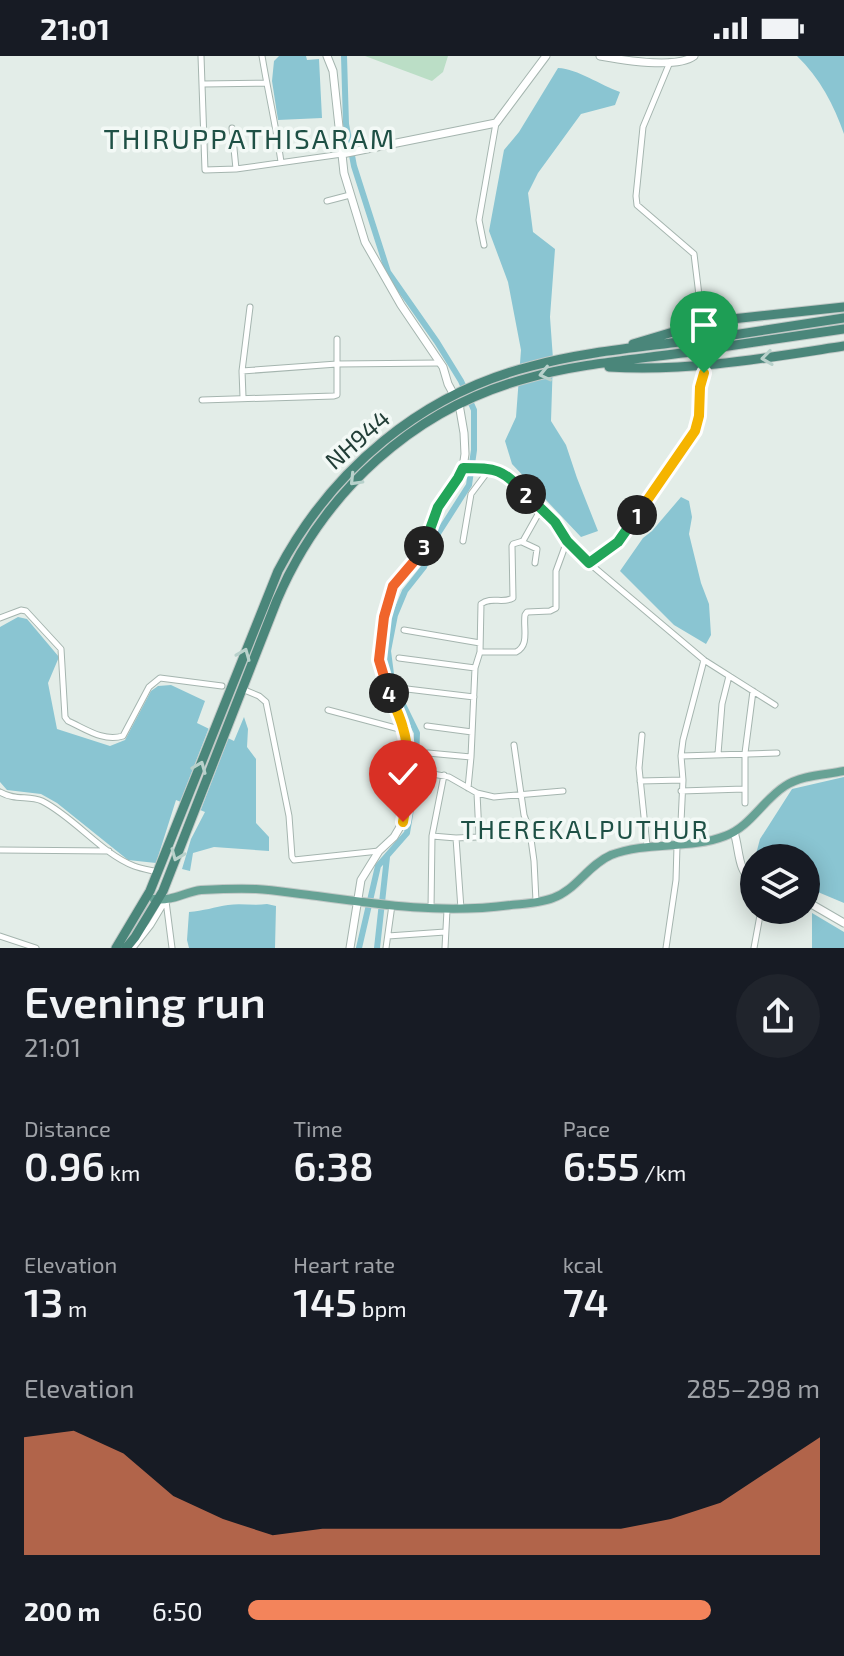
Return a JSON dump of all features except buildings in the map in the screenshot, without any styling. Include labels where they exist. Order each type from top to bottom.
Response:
[{"type":"highway","points":[[595,354],[723,320],[844,307]]},
{"type":"highway","name":"NH944","points":[[574,363],[588,366],[844,318]]},
{"type":"highway","name":"NH944","points":[[116,948],[147,897],[189,808],[273,582],[301,530],[334,488],[372,449],[408,422],[472,392],[515,376],[574,363],[595,354],[844,329]]},
{"type":"highway","points":[[588,366],[707,365],[844,346]]},
{"type":"highway","name":"NH944","points":[[221,728],[242,689],[292,565],[326,514],[351,483],[381,456],[459,398]]},
{"type":"highway","name":"NH944","points":[[126,948],[162,900],[189,808]]},
{"type":"main road","points":[[147,897],[162,900],[198,890],[257,889],[447,910],[493,908],[552,899],[610,856],[647,846],[710,840],[734,832],[786,785],[844,771]]},
{"type":"street","points":[[201,56],[205,170],[236,169],[344,154],[496,123]]},
{"type":"street","points":[[262,56],[281,162]]},
{"type":"street","points":[[327,56],[333,71],[344,173],[365,242],[401,305],[441,362],[459,398],[466,468],[438,507],[426,544],[393,586],[384,617],[379,660],[404,730],[407,798],[403,822],[394,837],[379,851],[361,880],[350,948]]},
{"type":"street","points":[[484,245],[479,220],[496,123],[546,56]]},
{"type":"street","points":[[600,56],[670,62],[684,61],[694,56]]},
{"type":"street","points":[[589,563],[618,542],[680,455],[695,431],[699,416],[701,381],[707,365],[694,254],[637,205],[636,196],[643,127],[670,62]]},
{"type":"street","points":[[203,84],[266,83]]},
{"type":"street","points":[[232,128],[236,169]]},
{"type":"street","points":[[327,201],[350,195]]},
{"type":"street","points":[[243,397],[242,371],[250,307]]},
{"type":"street","points":[[202,400],[337,395],[337,339]]},
{"type":"street","points":[[242,371],[337,364],[441,362]]},
{"type":"street","points":[[466,468],[499,470],[511,477],[589,563],[704,660],[775,705]]},
{"type":"street","points":[[463,541],[471,494],[489,469]]},
{"type":"street","points":[[521,542],[541,509]]},
{"type":"street","points":[[480,652],[521,650],[527,612],[556,608],[556,571],[567,541]]},
{"type":"street","points":[[468,788],[481,604],[488,600],[507,601],[513,598],[513,544],[521,542],[537,549],[535,563]]},
{"type":"street","points":[[0,618],[26,611],[61,649],[65,717],[105,738],[123,736],[149,687],[160,678],[222,686]]},
{"type":"street","points":[[404,630],[480,643]]},
{"type":"street","points":[[399,658],[475,668]]},
{"type":"street","points":[[666,948],[676,880],[683,740],[704,660]]},
{"type":"street","points":[[718,755],[722,704],[729,676]]},
{"type":"street","points":[[242,689],[266,702],[289,816],[294,860],[379,851]]},
{"type":"street","points":[[407,689],[474,697]]},
{"type":"street","points":[[745,803],[745,753],[753,691]]},
{"type":"street","points":[[328,710],[404,730]]},
{"type":"street","points":[[427,726],[472,732]]},
{"type":"street","points":[[642,735],[640,781],[647,846]]},
{"type":"street","points":[[514,745],[520,795],[530,832],[536,901]]},
{"type":"street","points":[[428,753],[471,757]]},
{"type":"street","points":[[681,756],[777,753]]},
{"type":"street","points":[[422,772],[444,775],[477,793],[494,797],[563,791]]},
{"type":"street","points":[[431,909],[432,836],[444,775]]},
{"type":"street","points":[[640,781],[683,780]]},
{"type":"street","points":[[681,791],[744,789]]},
{"type":"street","points":[[0,792],[8,797],[39,799],[133,866],[158,872]]},
{"type":"street","points":[[432,836],[477,837],[477,793]]},
{"type":"street","points":[[734,832],[740,859]]},
{"type":"street","points":[[456,838],[461,910]]},
{"type":"street","points":[[0,850],[110,851]]},
{"type":"street","points":[[133,948],[151,925],[162,900]]},
{"type":"street","points":[[162,900],[172,948]]},
{"type":"street","points":[[386,948],[389,905]]},
{"type":"street","points":[[820,909],[844,923]]},
{"type":"street","points":[[445,948],[447,910]]},
{"type":"street","points":[[754,948],[758,924]]},
{"type":"street","points":[[388,936],[445,932]]},
{"type":"street","points":[[0,936],[36,948]]},
{"type":"green space","points":[[365,56],[448,56],[443,72],[432,81]]},
{"type":"water","points":[[279,56],[319,59],[322,118],[278,120],[272,81],[274,61]]},
{"type":"water","points":[[797,56],[844,56],[844,134],[825,92]]},
{"type":"water","points":[[558,68],[581,74],[620,92],[615,105],[581,114],[538,173],[528,193],[533,232],[555,249],[550,317],[553,359],[551,421],[566,445],[598,531],[581,537],[512,464],[505,441],[516,417],[521,350],[508,282],[489,231],[504,150],[519,132]]},
{"type":"water","points":[[681,497],[689,501],[692,517],[689,534],[709,604],[711,635],[706,644],[674,625],[620,571],[643,538]]},
{"type":"water","points":[[18,617],[27,619],[59,657],[48,683],[57,729],[110,746],[125,740],[151,691],[158,686],[171,685],[205,701],[197,723],[234,741],[244,717],[248,729],[247,747],[256,759],[256,823],[269,837],[269,851],[214,847],[193,853],[190,871],[182,869],[191,839],[205,812],[176,800],[156,863],[128,860],[57,803],[41,794],[7,790],[0,782],[0,627]]},
{"type":"water","points":[[844,777],[844,903],[820,893],[820,844],[759,844],[792,789]]},
{"type":"water","points":[[233,904],[276,906],[275,948],[189,948],[189,912]]},
{"type":"water","points":[[820,918],[844,932],[844,948],[812,948],[812,924],[820,924]]},
{"type":"pier","points":[[210,725],[230,734],[200,812],[179,805]]},
{"type":"waterway","points":[[344,56],[346,124],[354,166],[388,272],[437,342],[461,381],[474,410],[474,450],[469,485],[434,540],[424,567],[405,591],[395,615],[388,651],[392,682],[417,733],[415,785],[407,833],[378,866],[359,948]]},
{"type":"waterway","points":[[377,948],[387,857]]},
{"type":"district","name":"THIRUPPATHISARAM","points":[[250,139]]},
{"type":"district","name":"THEREKALPUTHUR","points":[[585,830]]},
{"type":"route","points":[[403,822],[407,798],[407,748],[404,730],[379,660],[384,617],[393,586],[426,544],[438,507],[463,468],[499,470],[511,477],[589,563],[618,542],[695,431],[704,373]]}]
